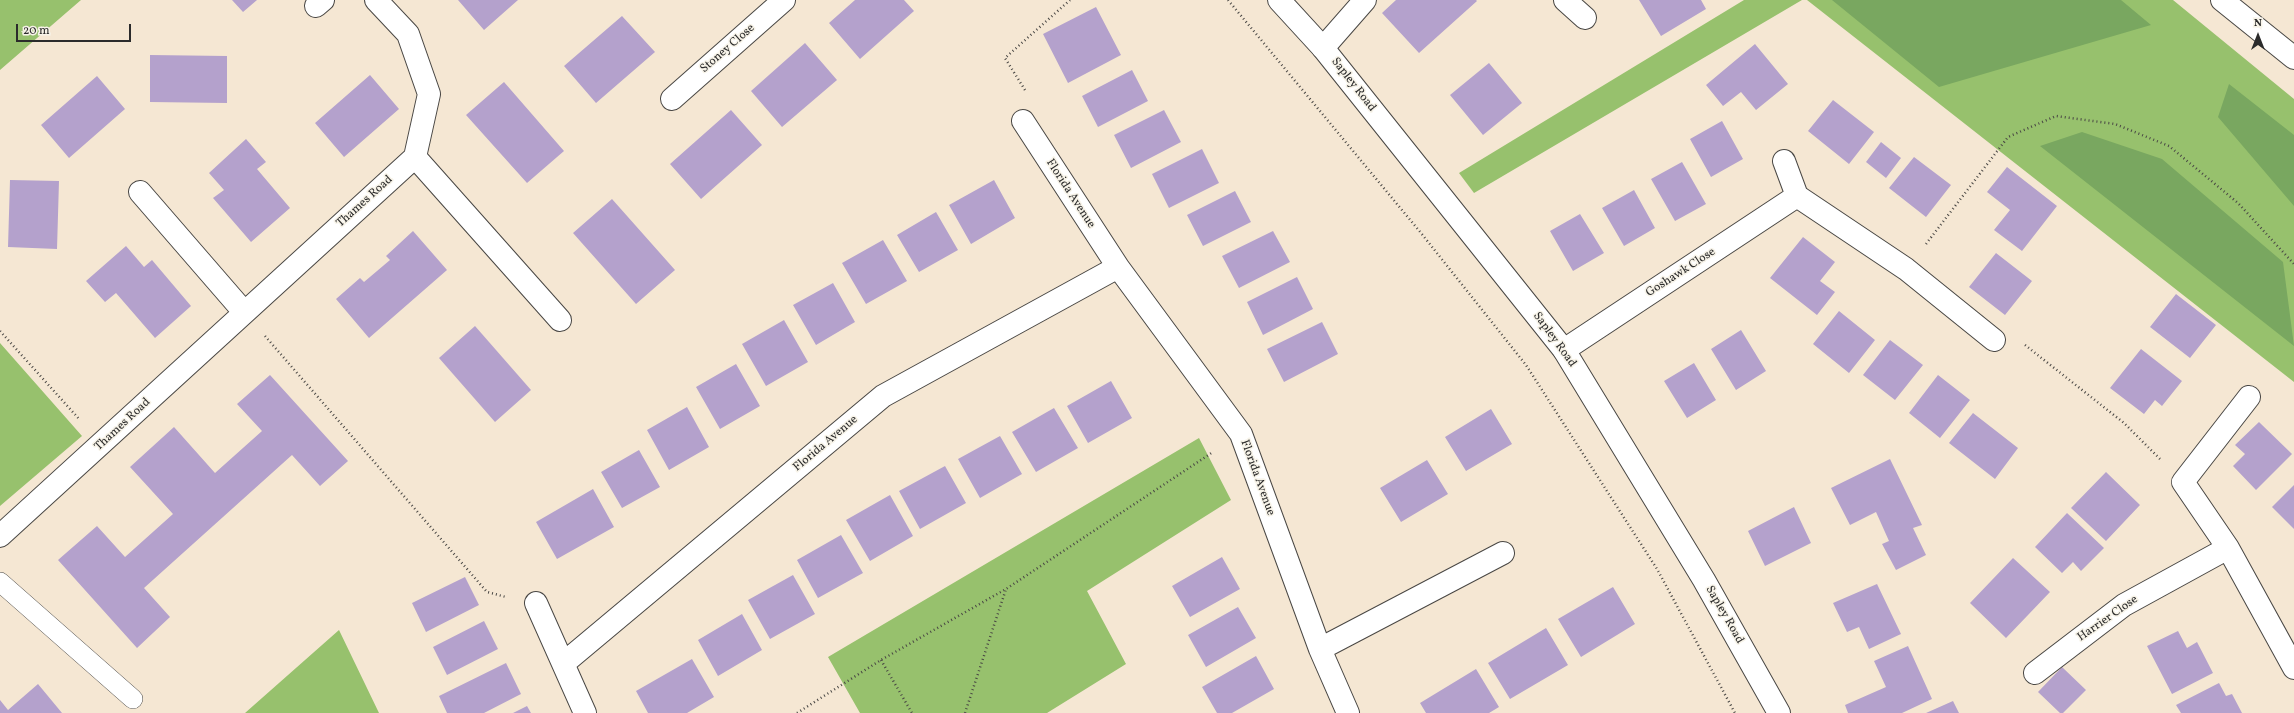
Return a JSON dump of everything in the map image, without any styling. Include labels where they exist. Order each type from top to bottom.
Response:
[{"type":"main road","points":[[376,0],[408,34],[430,94],[415,156],[560,320]]},
{"type":"main road","name":"Stoney Close","points":[[672,99],[784,0]]},
{"type":"main road","name":"Sapley Road","points":[[1279,0],[1323,48],[1564,350],[1704,580],[1780,713]]},
{"type":"main road","points":[[1323,48],[1365,0]]},
{"type":"main road","points":[[1565,0],[1585,18]]},
{"type":"main road","points":[[2222,0],[2294,58]]},
{"type":"main road","name":"Florida Avenue","points":[[1023,121],[1118,267],[1241,434],[1320,649],[1348,713]]},
{"type":"main road","name":"Thames Road","points":[[0,536],[102,445],[244,312],[415,156]]},
{"type":"main road","points":[[1784,161],[1797,196],[1906,269],[1994,340]]},
{"type":"main road","points":[[140,192],[244,312]]},
{"type":"main road","name":"Goshawk Close","points":[[1564,350],[1797,196]]},
{"type":"main road","name":"Florida Avenue","points":[[564,663],[884,396],[1118,267]]},
{"type":"main road","points":[[2249,397],[2183,482],[2228,548],[2294,668]]},
{"type":"main road","name":"Harrier Close","points":[[2035,672],[2124,605],[2228,548]]},
{"type":"main road","points":[[1320,649],[1503,553]]},
{"type":"main road","points":[[536,603],[585,713]]},
{"type":"lane","points":[[0,582],[133,699]]},
{"type":"path","points":[[1023,121],[1028,96],[1005,58],[1070,0]]},
{"type":"path","points":[[1228,0],[1421,233],[1526,365],[1657,569],[1735,713]]},
{"type":"path","points":[[1906,269],[2008,137],[2056,116],[2115,124],[2169,146],[2238,203],[2294,264]]},
{"type":"path","points":[[244,312],[488,592],[536,603]]},
{"type":"path","points":[[0,331],[102,445]]},
{"type":"path","points":[[1994,340],[2022,343],[2124,424],[2183,482]]},
{"type":"path","points":[[797,713],[881,660],[1006,589],[1241,434]]},
{"type":"path","points":[[965,713],[1006,589]]},
{"type":"path","points":[[881,660],[912,713]]},
{"type":"green space","points":[[0,0],[81,0],[0,70]]},
{"type":"green space","points":[[1744,0],[1802,0],[1474,193],[1459,173]]},
{"type":"green space","points":[[1807,0],[2173,0],[2294,99],[2294,382]]},
{"type":"green space","points":[[1832,0],[2121,0],[2151,25],[1939,87]]},
{"type":"green space","points":[[2229,84],[2294,135],[2294,206],[2218,117]]},
{"type":"green space","points":[[2082,132],[2162,159],[2283,262],[2294,346],[2040,146]]},
{"type":"green space","points":[[0,343],[82,436],[0,506]]},
{"type":"green space","points":[[1199,438],[1231,500],[1087,591],[1126,664],[1047,713],[860,713],[828,657]]},
{"type":"green space","points":[[339,630],[379,713],[245,713]]},
{"type":"building","points":[[232,0],[257,0],[243,12]]},
{"type":"building","points":[[458,0],[518,0],[484,30]]},
{"type":"building","points":[[855,0],[904,0],[914,11],[860,59],[829,23]]},
{"type":"building","points":[[1396,0],[1477,1],[1419,53],[1382,13]]},
{"type":"building","points":[[1639,0],[1701,0],[1706,9],[1661,36]]},
{"type":"building","points":[[1096,7],[1121,55],[1068,83],[1043,34]]},
{"type":"building","points":[[622,16],[655,52],[596,103],[564,66]]},
{"type":"building","points":[[805,43],[837,80],[782,127],[751,91]]},
{"type":"building","points":[[1755,44],[1788,84],[1756,110],[1741,92],[1723,106],[1706,85]]},
{"type":"building","points":[[150,55],[227,56],[227,103],[150,102]]},
{"type":"building","points":[[1489,63],[1522,103],[1483,135],[1450,95]]},
{"type":"building","points":[[1132,70],[1148,101],[1098,127],[1082,96]]},
{"type":"building","points":[[370,75],[399,109],[344,157],[315,123]]},
{"type":"building","points":[[97,76],[125,109],[69,158],[41,125]]},
{"type":"building","points":[[504,82],[564,151],[527,183],[466,115]]},
{"type":"building","points":[[1833,100],[1874,132],[1849,164],[1808,131]]},
{"type":"building","points":[[731,110],[762,145],[701,199],[670,164]]},
{"type":"building","points":[[1164,110],[1181,142],[1131,168],[1114,135]]},
{"type":"building","points":[[1722,121],[1743,159],[1711,177],[1690,139]]},
{"type":"building","points":[[246,139],[266,162],[257,169],[290,208],[251,242],[213,198],[224,190],[209,173]]},
{"type":"building","points":[[1881,142],[1901,158],[1886,178],[1866,162]]},
{"type":"building","points":[[1202,149],[1219,183],[1169,208],[1152,174]]},
{"type":"building","points":[[1914,157],[1951,185],[1926,217],[1889,188]]},
{"type":"building","points":[[1682,162],[1706,204],[1675,221],[1651,179]]},
{"type":"building","points":[[2007,167],[2057,206],[2022,251],[1994,230],[2010,210],[1987,192]]},
{"type":"building","points":[[10,180],[59,181],[57,249],[8,247]]},
{"type":"building","points":[[994,180],[1015,218],[971,244],[949,205]]},
{"type":"building","points":[[1634,190],[1655,228],[1624,246],[1602,208]]},
{"type":"building","points":[[1235,191],[1251,222],[1203,246],[1187,215]]},
{"type":"building","points":[[612,199],[675,270],[636,304],[573,233]]},
{"type":"building","points":[[936,212],[958,250],[919,272],[897,235]]},
{"type":"building","points":[[1580,214],[1604,253],[1573,271],[1550,231]]},
{"type":"building","points":[[413,231],[447,270],[369,338],[336,299],[360,278],[364,282],[390,260],[386,256]]},
{"type":"building","points":[[1273,231],[1290,262],[1239,288],[1222,256]]},
{"type":"building","points":[[1803,237],[1835,262],[1820,281],[1835,292],[1817,315],[1770,278]]},
{"type":"building","points":[[883,240],[907,281],[866,304],[842,263]]},
{"type":"building","points":[[126,246],[144,267],[152,260],[191,306],[155,338],[116,293],[105,302],[86,281]]},
{"type":"building","points":[[1996,253],[2032,281],[2005,315],[1969,287]]},
{"type":"building","points":[[1297,277],[1313,309],[1263,335],[1247,302]]},
{"type":"building","points":[[833,283],[855,322],[816,345],[793,305]]},
{"type":"building","points":[[2176,294],[2216,325],[2190,358],[2150,327]]},
{"type":"building","points":[[1839,311],[1875,340],[1849,373],[1813,344]]},
{"type":"building","points":[[784,320],[808,362],[766,386],[742,344]]},
{"type":"building","points":[[1322,322],[1338,354],[1284,382],[1267,349]]},
{"type":"building","points":[[475,326],[531,390],[495,422],[439,358]]},
{"type":"building","points":[[1741,330],[1766,371],[1736,390],[1711,349]]},
{"type":"building","points":[[1890,340],[1923,365],[1895,400],[1863,375]]},
{"type":"building","points":[[2141,349],[2182,381],[2162,406],[2155,400],[2144,414],[2110,388]]},
{"type":"building","points":[[1694,363],[1716,400],[1687,418],[1664,381]]},
{"type":"building","points":[[736,364],[760,406],[720,429],[696,387]]},
{"type":"building","points":[[270,375],[348,461],[320,486],[292,455],[144,588],[170,617],[137,648],[58,560],[97,526],[125,557],[173,514],[130,467],[174,427],[215,473],[262,431],[237,404]]},
{"type":"building","points":[[1938,375],[1970,400],[1940,438],[1909,413]]},
{"type":"building","points":[[1111,381],[1132,418],[1088,443],[1067,406]]},
{"type":"building","points":[[687,407],[709,447],[669,470],[647,430]]},
{"type":"building","points":[[1054,408],[1078,448],[1036,472],[1012,432]]},
{"type":"building","points":[[1491,409],[1512,444],[1466,471],[1445,437]]},
{"type":"building","points":[[1973,413],[2018,448],[1995,479],[1949,443]]},
{"type":"building","points":[[2259,422],[2292,454],[2256,490],[2233,466],[2245,454],[2235,445]]},
{"type":"building","points":[[1000,436],[1022,474],[980,498],[958,459]]},
{"type":"building","points":[[639,450],[660,487],[622,508],[601,472]]},
{"type":"building","points":[[1890,459],[1922,525],[1913,528],[1926,555],[1896,570],[1882,544],[1889,541],[1876,512],[1850,525],[1831,488]]},
{"type":"building","points":[[1427,460],[1448,494],[1401,522],[1380,488]]},
{"type":"building","points":[[945,466],[966,503],[920,529],[899,491]]},
{"type":"building","points":[[2106,472],[2140,505],[2106,541],[2071,508]]},
{"type":"building","points":[[2294,485],[2294,529],[2272,507]]},
{"type":"building","points":[[593,489],[614,527],[557,559],[536,522]]},
{"type":"building","points":[[890,495],[913,536],[870,561],[846,520]]},
{"type":"building","points":[[1794,507],[1811,543],[1765,566],[1748,531]]},
{"type":"building","points":[[2067,513],[2104,548],[2081,571],[2073,562],[2062,573],[2035,547]]},
{"type":"building","points":[[841,535],[863,573],[818,598],[797,560]]},
{"type":"building","points":[[1222,557],[1240,589],[1190,617],[1172,586]]},
{"type":"building","points":[[2013,558],[2050,592],[2006,638],[1970,603]]},
{"type":"building","points":[[793,575],[815,614],[770,639],[748,600]]},
{"type":"building","points":[[465,577],[479,605],[426,632],[412,603]]},
{"type":"building","points":[[1877,584],[1901,634],[1869,649],[1859,627],[1847,632],[1833,603]]},
{"type":"building","points":[[1613,587],[1635,624],[1581,657],[1558,619]]},
{"type":"building","points":[[1238,607],[1256,638],[1206,667],[1188,635]]},
{"type":"building","points":[[742,614],[762,650],[718,676],[698,640]]},
{"type":"building","points":[[484,621],[498,649],[447,675],[433,647]]},
{"type":"building","points":[[1546,628],[1568,665],[1510,699],[1488,663]]},
{"type":"building","points":[[2178,631],[2187,648],[2197,642],[2213,673],[2172,694],[2147,646]]},
{"type":"building","points":[[1908,646],[1932,699],[1902,713],[1848,713],[1845,705],[1886,687],[1874,661]]},
{"type":"building","points":[[1256,656],[1274,689],[1232,713],[1217,713],[1202,687]]},
{"type":"building","points":[[692,659],[714,697],[687,713],[648,713],[636,691]]},
{"type":"building","points":[[506,663],[521,694],[484,713],[447,713],[439,696]]},
{"type":"building","points":[[2062,667],[2086,690],[2063,713],[2060,713],[2038,692]]},
{"type":"building","points":[[1476,669],[1499,707],[1489,713],[1426,713],[1420,703]]},
{"type":"building","points":[[2219,683],[2226,696],[2232,694],[2242,713],[2181,713],[2176,705]]},
{"type":"building","points":[[38,684],[62,713],[0,713],[0,700],[8,710]]},
{"type":"building","points":[[1953,701],[1959,713],[1926,713]]},
{"type":"building","points":[[527,706],[531,713],[513,713]]}]
